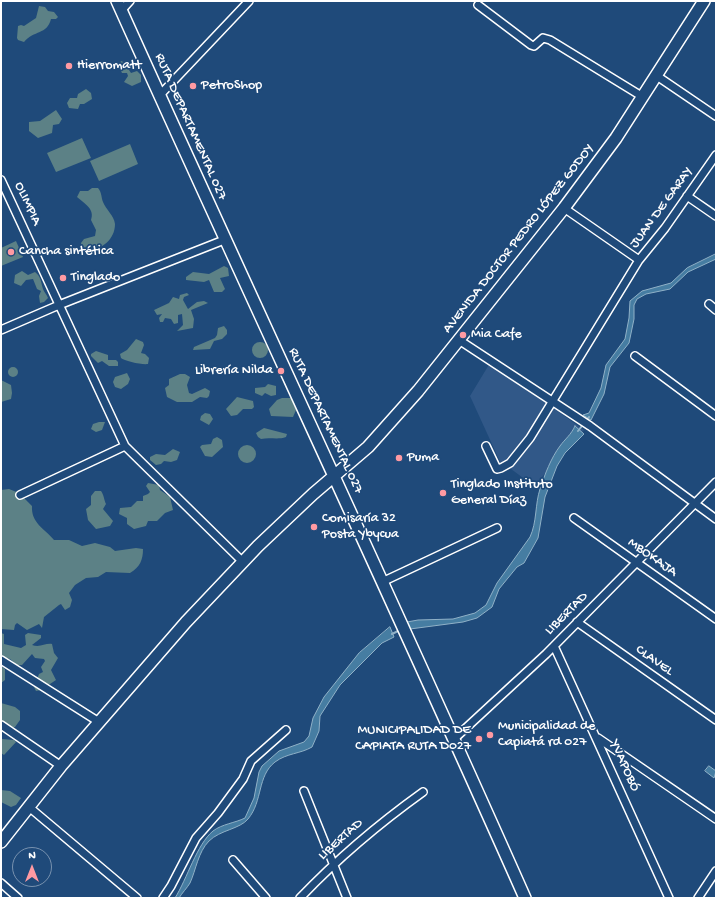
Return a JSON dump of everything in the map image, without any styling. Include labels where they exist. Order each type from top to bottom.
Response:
[{"type":"main road","name":"AVENIDA DOCTOR PEDRO LÓPEZ GODOY","points":[[1,842],[61,766],[186,622],[242,562],[313,494],[368,447],[418,391],[564,208],[643,97],[704,1]]},
{"type":"main road","name":"RUTA DEPARTAMENTAL 027","points":[[119,6],[224,240],[454,739],[525,898]]},
{"type":"street","points":[[119,6],[130,1]]},
{"type":"street","points":[[159,96],[249,1]]},
{"type":"street","points":[[478,4],[531,45],[534,46],[543,38],[550,40],[643,97]]},
{"type":"street","points":[[657,76],[716,116]]},
{"type":"street","name":"JUAN DE GARAY","points":[[564,208],[639,260],[716,155]]},
{"type":"street","name":"OLIMPIA","points":[[1,180],[125,446]]},
{"type":"street","points":[[687,196],[716,216]]},
{"type":"street","points":[[1,330],[59,305],[224,240]]},
{"type":"street","points":[[486,446],[497,469],[510,463],[530,438],[554,401],[639,260]]},
{"type":"street","points":[[708,304],[716,310]]},
{"type":"street","points":[[459,340],[580,419],[716,519]]},
{"type":"street","points":[[635,356],[716,416]]},
{"type":"street","points":[[20,495],[125,446],[242,562]]},
{"type":"street","name":"LIBERTAD","points":[[454,739],[554,646],[716,482]]},
{"type":"street","name":"MBOKAJA","points":[[574,518],[716,619]]},
{"type":"street","points":[[382,582],[497,528]]},
{"type":"street","name":"CLAVEL","points":[[577,622],[716,720]]},
{"type":"street","name":"YVAPOBÓ","points":[[554,646],[669,898]]},
{"type":"street","points":[[1,660],[99,722]]},
{"type":"street","points":[[1,725],[61,766]]},
{"type":"street","points":[[163,898],[172,886],[196,838],[218,813],[243,779],[250,761],[286,730]]},
{"type":"street","points":[[597,738],[716,819]]},
{"type":"street","points":[[304,791],[332,864],[348,898]]},
{"type":"street","name":"LIBERTAD","points":[[300,898],[332,864],[384,820],[422,792]]},
{"type":"street","points":[[29,807],[137,898]]},
{"type":"street","points":[[233,860],[266,898]]},
{"type":"street","points":[[698,898],[716,871]]},
{"type":"street","points":[[1,883],[18,898]]},
{"type":"shaded area","points":[[716,254],[716,259],[688,272],[670,289],[646,294],[637,299],[634,305],[634,319],[629,343],[610,367],[604,394],[591,420],[583,415],[589,413],[601,388],[606,365],[625,339],[629,318],[630,301],[642,291],[671,283],[687,268]]},
{"type":"shaded area","points":[[490,363],[584,430],[534,486],[507,466],[502,466],[470,396]]},
{"type":"shaded area","points":[[575,426],[584,434],[565,453],[557,466],[545,497],[538,538],[524,563],[517,567],[499,589],[492,607],[477,618],[463,622],[410,629],[407,622],[418,620],[453,619],[475,613],[486,605],[497,583],[530,537],[534,525],[538,495],[546,472],[557,451]]},
{"type":"shaded area","points":[[390,627],[394,637],[382,643],[340,685],[320,716],[319,731],[312,747],[280,759],[269,768],[265,774],[253,812],[248,819],[240,825],[214,837],[205,845],[190,883],[179,898],[175,898],[197,853],[207,837],[220,827],[245,818],[254,798],[259,772],[262,766],[279,751],[304,742],[309,736],[313,718],[324,697],[359,653]]},
{"type":"shaded area","points":[[709,766],[716,771],[714,778],[705,771]]},
{"type":"green space","points":[[39,6],[45,7],[48,11],[54,12],[58,17],[56,19],[51,19],[46,28],[28,38],[24,42],[18,40],[18,26],[24,26],[36,18]]},
{"type":"green space","points":[[121,61],[131,65],[129,70],[131,73],[137,71],[141,75],[141,82],[132,86],[124,82],[128,76],[127,73],[122,73],[120,69],[117,69]]},
{"type":"green space","points":[[86,89],[91,93],[92,99],[84,104],[80,104],[78,109],[69,108],[67,103],[70,98],[77,98],[78,94]]},
{"type":"green space","points":[[56,110],[62,119],[59,124],[53,125],[52,133],[38,138],[29,131],[29,122],[40,121]]},
{"type":"green space","points":[[82,138],[91,158],[56,172],[47,153]]},
{"type":"green space","points":[[130,144],[138,164],[99,181],[90,161]]},
{"type":"green space","points":[[92,188],[98,188],[103,202],[115,224],[109,241],[99,248],[88,250],[82,249],[81,243],[84,239],[95,236],[96,230],[91,220],[92,213],[86,204],[77,197],[80,191],[88,191]]},
{"type":"green space","name":"Cancha sintética","points":[[16,241],[23,257],[1,266],[1,248]]},
{"type":"green space","points":[[224,266],[228,268],[229,276],[220,278],[225,289],[222,292],[214,292],[209,280],[204,282],[186,280],[186,277],[193,272],[209,274]]},
{"type":"green space","points":[[22,271],[28,275],[35,272],[38,276],[43,290],[48,298],[44,302],[40,303],[39,296],[41,291],[37,289],[33,279],[26,280],[21,286],[14,283],[15,275]]},
{"type":"green space","points":[[187,293],[189,295],[184,297],[183,300],[188,309],[197,302],[204,301],[208,303],[191,310],[194,319],[193,328],[177,331],[183,325],[182,314],[178,315],[178,323],[174,324],[171,319],[165,318],[163,322],[160,322],[159,318],[162,314],[157,315],[154,310],[169,303],[173,297],[179,299],[180,295]]},
{"type":"green space","points":[[224,326],[227,330],[227,334],[222,339],[214,341],[210,349],[193,350],[194,347],[215,338],[218,328]]},
{"type":"green space","points":[[136,339],[143,342],[144,345],[141,353],[145,354],[149,358],[148,364],[133,362],[121,358],[120,354],[127,350]]},
{"type":"green space","points":[[260,342],[267,347],[268,350],[263,357],[260,358],[253,353],[252,350],[257,343]]},
{"type":"green space","points":[[96,351],[108,355],[108,360],[116,360],[118,362],[118,366],[109,366],[102,361],[98,363],[91,356],[91,354]]},
{"type":"green space","points":[[11,367],[15,367],[17,368],[17,376],[11,377],[8,374],[8,370]]},
{"type":"green space","points":[[127,373],[130,379],[128,384],[121,389],[115,387],[113,382],[115,377]]},
{"type":"green space","points":[[180,374],[185,374],[190,377],[187,385],[189,393],[192,394],[205,388],[210,391],[209,396],[207,398],[200,397],[192,402],[177,402],[167,397],[165,388],[169,385],[169,379]]},
{"type":"green space","points":[[1,380],[11,385],[12,393],[11,399],[1,402]]},
{"type":"green space","points":[[268,384],[276,386],[276,395],[271,396],[265,393],[262,396],[255,393],[255,388],[265,387]]},
{"type":"green space","points":[[237,397],[253,401],[254,407],[252,409],[243,409],[237,415],[231,416],[226,409]]},
{"type":"green space","points":[[282,398],[291,398],[296,410],[293,417],[271,416],[269,409],[277,400]]},
{"type":"green space","points":[[205,413],[210,414],[213,419],[209,425],[200,420],[201,416]]},
{"type":"green space","points":[[105,422],[102,430],[96,432],[91,429],[93,424]]},
{"type":"green space","points":[[264,428],[287,434],[286,437],[261,439],[256,433]]},
{"type":"green space","points":[[217,437],[222,440],[223,447],[212,457],[205,456],[200,447],[202,445],[211,444],[213,439]]},
{"type":"green space","points":[[247,445],[253,448],[256,454],[253,460],[247,463],[241,460],[238,454],[241,448]]},
{"type":"green space","points":[[173,449],[180,452],[177,460],[171,462],[164,461],[161,464],[156,465],[150,460],[150,457],[156,454],[165,455]]},
{"type":"green space","points":[[148,483],[159,485],[160,490],[170,497],[173,510],[165,513],[157,521],[148,521],[146,526],[134,529],[127,524],[127,518],[119,514],[120,508],[131,507],[137,501],[143,501],[143,496],[150,492],[146,486]]},
{"type":"green space","points":[[9,489],[19,493],[32,506],[32,512],[36,521],[54,540],[69,540],[82,546],[95,543],[110,547],[115,551],[136,548],[143,549],[140,563],[130,573],[106,572],[98,577],[86,578],[75,585],[69,593],[72,600],[70,607],[65,610],[61,604],[59,605],[44,617],[42,628],[39,624],[27,630],[17,623],[14,630],[1,629],[1,490]]},
{"type":"green space","points":[[95,491],[101,491],[103,494],[106,504],[103,509],[113,521],[110,526],[96,529],[88,520],[86,509],[91,505],[91,496]]},
{"type":"green space","points":[[1,633],[4,634],[4,644],[21,648],[26,645],[25,635],[28,633],[41,635],[41,638],[32,645],[38,646],[52,644],[54,653],[58,658],[51,670],[56,680],[41,690],[36,691],[34,687],[39,674],[43,672],[41,667],[45,661],[44,659],[35,658],[32,654],[22,665],[17,665],[10,659],[1,657]]},
{"type":"green space","points":[[1,666],[5,669],[5,680],[1,683]]},
{"type":"green space","points":[[1,703],[15,707],[20,711],[20,720],[15,727],[12,728],[1,722]]},
{"type":"green space","points":[[2,739],[14,740],[16,742],[4,755],[1,753]]},
{"type":"green space","points":[[1,790],[10,791],[21,798],[16,805],[11,807],[1,802]]},
{"type":"waterway","points":[[578,431],[589,417]]},
{"type":"waterway","points":[[392,634],[398,631]]},
{"type":"place","name":"Hierromatt","points":[[69,66]]},
{"type":"place","name":"PetroShop","points":[[193,86]]},
{"type":"place","name":"Cancha sintética","points":[[11,252]]},
{"type":"place","name":"Tinglado","points":[[63,278]]},
{"type":"place","name":"Mia Cafe","points":[[463,335]]},
{"type":"place","name":"Librería Nilda","points":[[281,371]]},
{"type":"place","name":"Puma","points":[[399,458]]},
{"type":"place","name":"Tinglado Instituto General Díaz","points":[[443,493]]},
{"type":"place","name":"Comisaría 32 Posta Ybycua","points":[[314,527]]},
{"type":"place","name":"Municipalidad de Capiatá rd 027","points":[[490,735]]},
{"type":"place","name":"MUNICIPALIDAD DE CAPIATA RUTA D027","points":[[479,739]]}]
